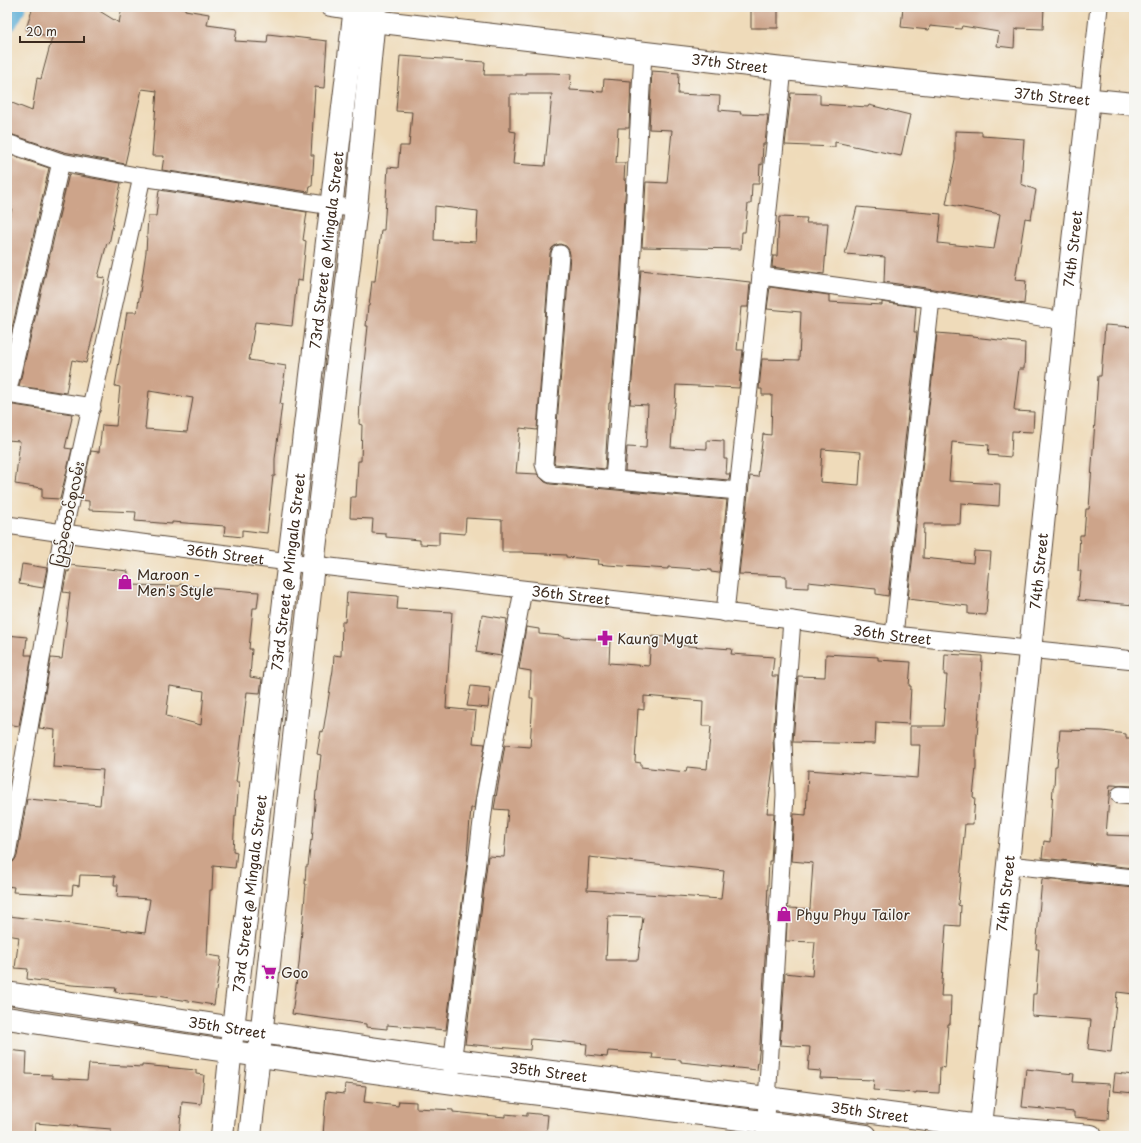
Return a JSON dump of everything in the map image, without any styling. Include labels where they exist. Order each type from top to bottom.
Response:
[{"type":"main road","name":"37th Street","points":[[364,12],[643,53],[783,69],[1134,104]]},
{"type":"main road","name":"73rd Street @ Mingala Street","points":[[222,1136],[233,1028],[288,562],[332,206],[364,12]]},
{"type":"main road","name":"73rd Street @ Mingala Street","points":[[250,1136],[260,1032],[313,565],[356,208],[364,12]]},
{"type":"main road","name":"74th Street","points":[[980,1131],[1064,321],[1089,99]]},
{"type":"main road","name":"35th Street","points":[[7,993],[453,1060],[767,1098],[980,1131],[1091,1136]]},
{"type":"main road","name":"35th Street","points":[[7,1018],[258,1056],[449,1082],[765,1129],[866,1136]]},
{"type":"street","name":"37th Street","points":[[329,7],[364,12]]},
{"type":"street","name":"74th Street","points":[[1089,99],[1099,7]]},
{"type":"street","points":[[614,479],[630,285],[643,53]]},
{"type":"street","points":[[724,613],[783,69]]},
{"type":"street","points":[[7,143],[61,162],[142,177],[332,206],[356,208]]},
{"type":"street","points":[[61,162],[7,394],[92,407]]},
{"type":"street","name":"ပြည်ထောင်စုလမ်း","points":[[7,854],[63,534],[142,177]]},
{"type":"street","points":[[560,254],[544,464],[546,470],[551,474],[738,491]]},
{"type":"street","points":[[761,276],[931,299],[1064,321]]},
{"type":"street","points":[[894,635],[931,299]]},
{"type":"street","name":"36th Street","points":[[7,525],[63,534],[288,562],[792,620],[894,635],[1134,660]]},
{"type":"street","points":[[449,1082],[453,1060],[485,797],[523,590]]},
{"type":"street","points":[[765,1129],[784,795],[783,740],[792,620]]},
{"type":"street","points":[[1008,865],[1134,878]]},
{"type":"building","points":[[33,7],[93,7],[119,23],[122,7],[185,8],[185,10],[209,14],[207,25],[237,29],[235,41],[267,43],[268,34],[327,41],[324,88],[315,87],[311,155],[314,155],[312,186],[310,186],[309,192],[162,170],[164,156],[152,156],[157,91],[142,89],[125,164],[64,152],[7,133],[7,101],[32,111],[37,78],[41,79],[52,38],[26,29]]},
{"type":"building","points":[[751,7],[778,7],[778,28],[751,28]]},
{"type":"building","points":[[903,7],[1044,7],[1043,29],[1015,29],[1014,48],[997,46],[999,32],[962,26],[961,29],[930,26],[929,30],[901,27]]},
{"type":"building","points":[[400,56],[485,62],[484,75],[525,75],[525,73],[571,74],[570,90],[603,92],[604,79],[631,81],[629,128],[618,128],[616,163],[625,163],[624,180],[626,181],[620,284],[609,403],[605,469],[554,463],[570,255],[566,246],[560,244],[552,248],[550,253],[537,430],[520,428],[516,473],[537,474],[545,482],[550,484],[727,500],[719,573],[711,572],[711,570],[668,567],[668,569],[598,564],[599,560],[566,557],[566,555],[502,552],[502,520],[466,518],[465,534],[439,532],[439,545],[420,544],[420,540],[386,537],[386,534],[372,533],[373,519],[350,518],[351,497],[356,497],[358,461],[361,461],[362,425],[359,424],[360,400],[368,326],[366,326],[368,306],[372,281],[375,281],[381,230],[384,230],[388,167],[398,168],[400,146],[409,146],[412,112],[396,111]],"holes":[[[510,94],[552,94],[545,166],[513,164],[516,132],[510,131]],[[435,206],[478,211],[476,242],[434,240]]]},
{"type":"building","points":[[652,71],[679,73],[678,94],[720,96],[719,110],[741,112],[740,114],[768,115],[765,144],[763,144],[762,165],[760,164],[759,184],[752,184],[751,204],[748,204],[745,232],[742,232],[741,249],[642,247],[646,182],[667,183],[672,130],[649,129]]},
{"type":"building","points":[[791,93],[820,94],[820,104],[868,107],[869,105],[910,115],[901,156],[835,142],[835,147],[785,145]]},
{"type":"building","points":[[955,131],[982,132],[982,136],[1024,139],[1021,184],[1036,190],[1031,219],[1025,218],[1015,280],[1026,281],[1024,304],[884,282],[885,257],[845,254],[857,207],[941,214],[938,243],[994,249],[1000,214],[946,204],[955,159]]},
{"type":"building","points":[[7,154],[49,168],[7,350],[7,225],[12,208],[7,207]]},
{"type":"building","points":[[69,174],[121,183],[109,244],[107,243],[98,277],[105,278],[86,363],[72,360],[66,393],[19,386]]},
{"type":"building","points":[[159,190],[307,212],[303,240],[306,241],[302,281],[297,280],[292,326],[255,322],[249,360],[286,366],[280,404],[282,404],[275,459],[275,476],[273,476],[267,533],[242,530],[242,537],[224,535],[225,526],[135,521],[136,512],[89,510],[89,501],[80,500],[91,451],[99,452],[102,425],[116,426],[120,387],[115,386],[127,312],[137,312],[146,252],[148,216],[156,216]],"holes":[[[149,391],[193,398],[187,432],[145,429]]]},
{"type":"building","points":[[779,217],[807,218],[806,223],[828,223],[824,274],[772,267],[773,256],[777,256]]},
{"type":"building","points":[[641,270],[750,282],[748,307],[741,307],[737,350],[743,350],[739,388],[676,385],[671,447],[707,449],[707,440],[724,441],[724,459],[727,459],[726,474],[730,474],[729,480],[625,471],[627,447],[646,448],[648,405],[630,404]]},
{"type":"building","points":[[770,287],[829,295],[829,302],[882,305],[882,302],[916,307],[914,332],[917,332],[888,596],[876,594],[876,589],[808,582],[808,588],[786,587],[786,576],[739,574],[750,476],[758,477],[763,434],[771,435],[772,395],[762,395],[762,389],[759,389],[762,359],[799,360],[801,312],[767,309]],"holes":[[[822,449],[861,452],[859,485],[820,482]]]},
{"type":"building","points":[[1105,325],[1134,327],[1134,605],[1078,600],[1081,571],[1078,571],[1080,535],[1084,535],[1086,509],[1089,509],[1098,376],[1101,376]]},
{"type":"building","points":[[937,333],[1025,343],[1024,369],[1019,369],[1014,409],[1015,411],[1034,412],[1033,432],[1012,431],[1011,457],[988,455],[989,445],[952,442],[949,481],[1000,484],[999,506],[961,503],[960,524],[924,524],[923,558],[973,563],[974,551],[991,552],[986,615],[968,614],[968,606],[908,599]]},
{"type":"building","points":[[7,404],[72,414],[65,448],[72,449],[60,499],[42,498],[42,488],[15,484],[20,441],[7,440]]},
{"type":"building","points":[[22,564],[47,568],[43,588],[19,584]]},
{"type":"building","points":[[70,565],[128,571],[127,585],[179,586],[180,584],[208,589],[259,592],[257,608],[253,608],[249,649],[252,649],[250,677],[262,679],[260,693],[247,692],[236,782],[239,782],[233,851],[237,852],[235,868],[213,866],[212,890],[210,890],[207,955],[221,957],[214,1005],[157,996],[115,992],[116,988],[72,985],[27,979],[28,969],[15,968],[19,937],[7,935],[9,916],[145,933],[150,899],[117,897],[118,885],[114,885],[115,876],[80,875],[79,886],[73,885],[72,895],[13,892],[14,887],[7,886],[7,864],[14,861],[17,856],[27,799],[100,805],[103,770],[53,767],[55,730],[39,728],[51,658],[62,659],[70,593],[63,592],[67,571],[69,572]],"holes":[[[170,686],[204,691],[201,725],[166,716]]]},
{"type":"building","points":[[347,592],[398,596],[397,609],[452,612],[446,708],[476,711],[473,743],[485,744],[474,808],[471,808],[468,855],[446,1030],[387,1025],[387,1029],[366,1027],[366,1024],[292,1014],[299,964],[306,884],[306,866],[308,866],[311,840],[312,841],[316,791],[321,755],[317,754],[321,731],[323,732],[334,655],[341,656],[342,622],[345,622]]},
{"type":"building","points":[[482,615],[507,619],[501,656],[476,652]]},
{"type":"building","points":[[526,627],[539,629],[539,634],[610,640],[609,663],[649,666],[651,636],[676,638],[675,645],[732,649],[731,654],[774,657],[772,676],[778,676],[773,739],[774,759],[767,813],[774,813],[771,861],[769,861],[768,907],[760,1044],[757,1070],[681,1062],[681,1060],[652,1058],[653,1054],[608,1051],[607,1057],[586,1055],[587,1044],[531,1039],[530,1050],[465,1044],[488,856],[504,857],[508,810],[494,809],[505,745],[530,747],[533,698],[530,698],[531,671],[519,669]],"holes":[[[644,696],[703,701],[702,726],[711,726],[707,769],[687,767],[686,772],[641,767],[641,763],[635,762],[638,709],[644,710]],[[589,857],[724,871],[721,899],[587,890]],[[608,916],[643,917],[638,960],[606,960]]]},
{"type":"building","points":[[7,635],[27,637],[25,655],[32,655],[19,726],[7,724]]},
{"type":"building","points":[[826,654],[878,657],[878,660],[911,662],[909,686],[911,686],[909,724],[876,722],[875,744],[793,742],[798,676],[825,677]]},
{"type":"building","points":[[945,654],[982,656],[973,797],[975,798],[973,824],[965,824],[958,905],[961,906],[960,926],[946,925],[941,996],[951,996],[950,1024],[948,1024],[945,1068],[940,1067],[939,1093],[873,1090],[874,1080],[820,1078],[821,1071],[808,1070],[810,1047],[780,1045],[785,973],[812,976],[815,942],[786,941],[788,908],[810,909],[813,863],[791,861],[794,814],[806,815],[808,770],[918,778],[920,745],[910,745],[910,726],[943,726],[947,675],[944,675]]},
{"type":"building","points":[[471,686],[490,688],[488,708],[467,706]]},
{"type":"building","points":[[1060,730],[1103,731],[1126,734],[1126,738],[1134,738],[1134,786],[1110,785],[1106,835],[1134,836],[1134,868],[1042,858],[1044,841],[1050,842],[1053,787],[1055,766],[1057,766]]},
{"type":"building","points":[[1042,879],[1134,888],[1134,994],[1117,992],[1111,1052],[1088,1049],[1091,1020],[1032,1016],[1033,994],[1036,994],[1039,949],[1036,949]]},
{"type":"building","points":[[7,1050],[27,1052],[26,1074],[52,1075],[52,1078],[87,1080],[89,1064],[142,1067],[142,1065],[196,1070],[196,1074],[204,1075],[201,1104],[182,1102],[179,1136],[111,1136],[111,1129],[35,1123],[34,1136],[7,1136]]},
{"type":"building","points":[[1026,1069],[1074,1074],[1073,1082],[1110,1084],[1108,1120],[1074,1117],[1074,1112],[1022,1107]]},
{"type":"building","points":[[1115,1073],[1134,1075],[1134,1093],[1113,1091]]},
{"type":"building","points":[[345,1084],[366,1086],[364,1102],[398,1106],[399,1101],[416,1102],[416,1108],[453,1110],[453,1112],[505,1117],[505,1114],[527,1116],[527,1113],[548,1115],[546,1136],[323,1136],[326,1092],[344,1094]]},
{"type":"waterway","points":[[7,21],[15,7]]},
{"type":"place","name":"Maroon - Men's Style","points":[[125,582]]},
{"type":"place","name":"Kaung Myat","points":[[605,638]]},
{"type":"place","name":"Phyu Phyu Tailor","points":[[784,914]]},
{"type":"place","name":"Goo","points":[[269,972]]}]
